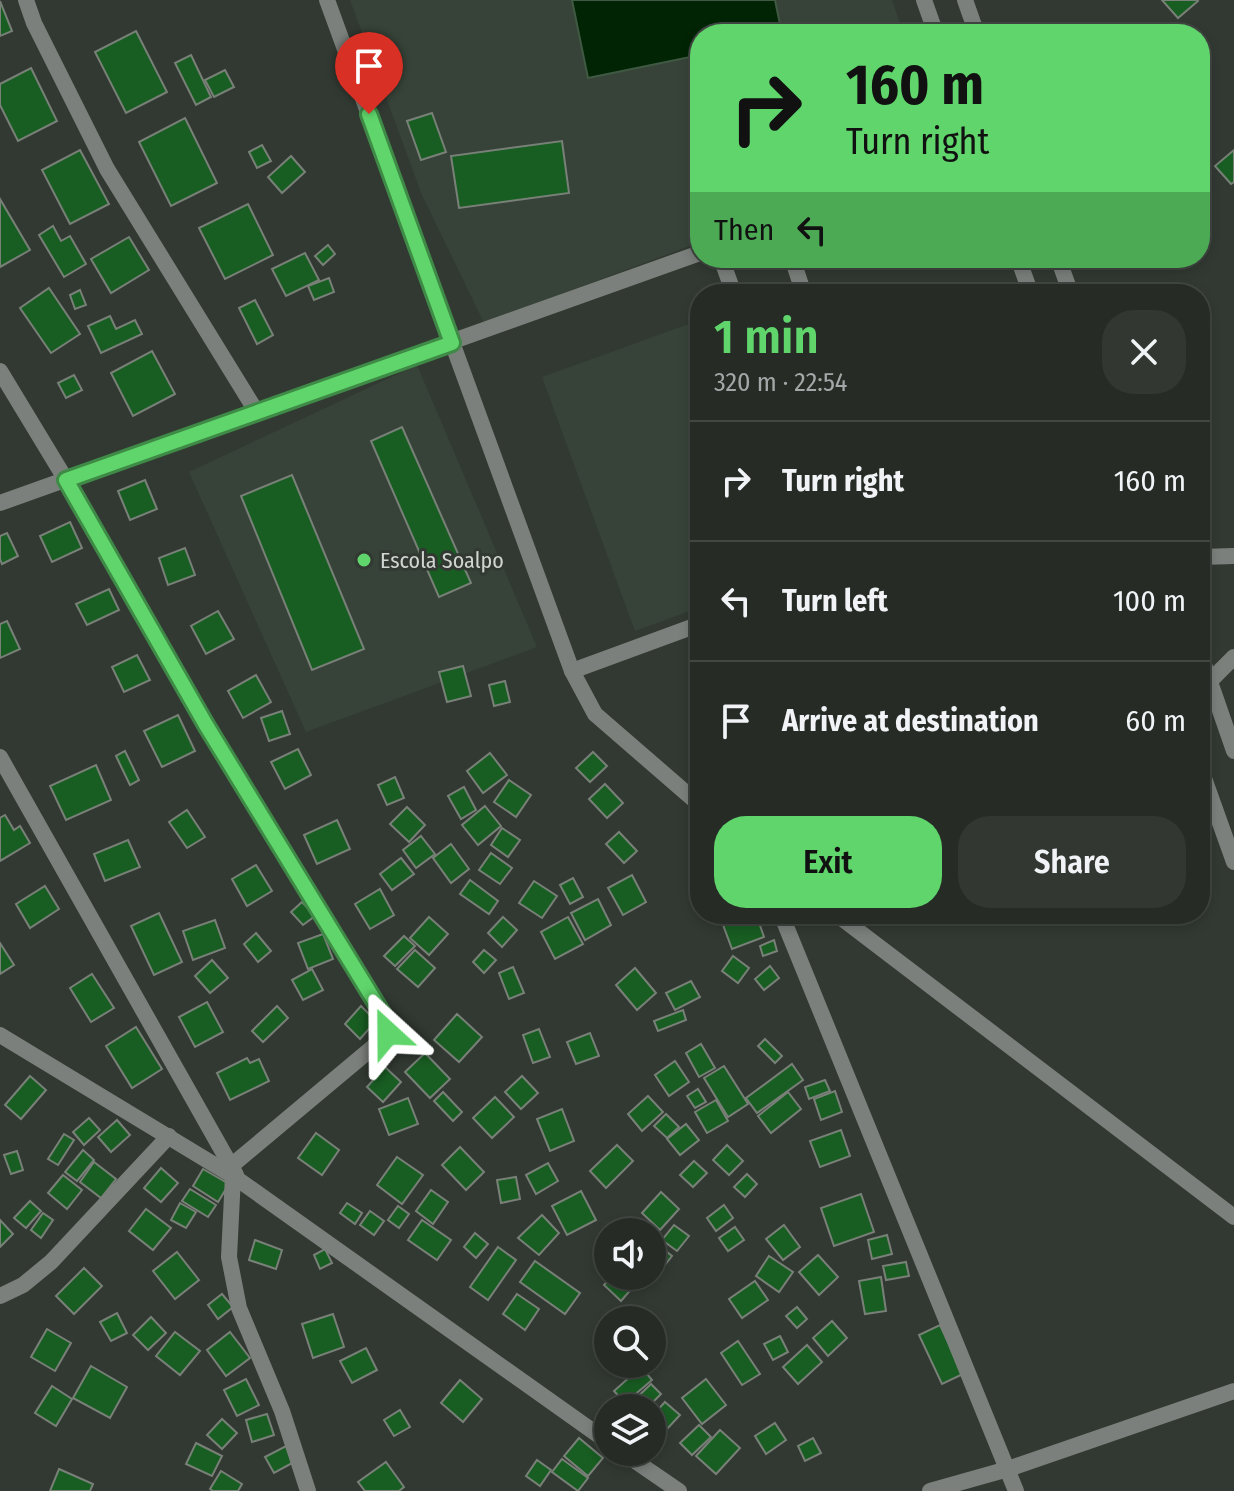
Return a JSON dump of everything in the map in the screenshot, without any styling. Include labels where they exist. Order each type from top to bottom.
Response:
[{"type":"street","points":[[26,0],[34,23],[107,169],[256,411]]},
{"type":"street","points":[[327,0],[572,671],[595,714],[690,796]]},
{"type":"street","points":[[924,0],[932,24]]},
{"type":"street","points":[[965,0],[973,24]]},
{"type":"street","points":[[0,503],[690,257]]},
{"type":"street","points":[[0,371],[199,712],[385,1018],[388,1033],[234,1174]]},
{"type":"street","points":[[1210,557],[1234,556]]},
{"type":"street","points":[[572,671],[690,628]]},
{"type":"street","points":[[1234,657],[1210,681],[1234,751]]},
{"type":"street","points":[[0,757],[234,1174],[229,1257],[239,1308],[282,1411],[308,1491]]},
{"type":"street","points":[[1210,795],[1234,862]]},
{"type":"street","points":[[785,924],[1016,1491]]},
{"type":"street","points":[[849,924],[1234,1217]]},
{"type":"street","points":[[0,1035],[234,1174],[594,1432]]},
{"type":"street","points":[[0,1296],[23,1285],[51,1262],[169,1136]]},
{"type":"street","points":[[930,1491],[1008,1469],[1234,1391]]},
{"type":"street","points":[[642,1466],[679,1491]]},
{"type":"shaded area","points":[[350,0],[892,0],[900,24],[690,24],[690,246],[484,323],[422,195]]},
{"type":"shaded area","points":[[572,0],[775,0],[780,24],[690,24],[690,57],[588,78]]},
{"type":"shaded area","points":[[690,324],[690,611],[635,631],[542,377]]},
{"type":"shaded area","name":"Escola Soalpo","points":[[417,365],[537,647],[306,732],[189,472]]},
{"type":"building","points":[[1162,0],[1197,0],[1198,1],[1178,18]]},
{"type":"building","points":[[0,1],[12,31],[0,36]]},
{"type":"building","points":[[136,31],[167,92],[126,113],[95,52]]},
{"type":"building","points":[[191,55],[211,97],[196,105],[175,63]]},
{"type":"building","points":[[31,68],[57,121],[18,141],[0,105],[0,84]]},
{"type":"building","points":[[225,70],[234,87],[214,97],[205,80]]},
{"type":"building","points":[[432,113],[446,152],[421,160],[407,121]]},
{"type":"building","points":[[185,118],[217,183],[171,206],[139,142]]},
{"type":"building","points":[[562,141],[569,193],[459,208],[451,156]]},
{"type":"building","points":[[262,145],[271,161],[257,168],[249,152]]},
{"type":"building","points":[[80,150],[109,204],[70,224],[42,170]]},
{"type":"building","points":[[1234,150],[1234,182],[1231,184],[1215,166]]},
{"type":"building","points":[[291,156],[305,172],[282,193],[268,177]]},
{"type":"building","points":[[0,199],[30,250],[0,267]]},
{"type":"building","points":[[248,204],[273,255],[225,279],[199,228]]},
{"type":"building","points":[[53,226],[61,241],[70,236],[86,264],[64,277],[39,235]]},
{"type":"building","points":[[129,237],[149,270],[111,293],[91,259]]},
{"type":"building","points":[[328,245],[335,254],[323,265],[315,256]]},
{"type":"building","points":[[305,253],[319,280],[286,296],[272,269]]},
{"type":"building","points":[[329,278],[334,292],[314,300],[308,286]]},
{"type":"building","points":[[49,288],[80,334],[51,353],[20,308]]},
{"type":"building","points":[[80,290],[86,305],[75,309],[70,295]]},
{"type":"building","points":[[255,300],[273,335],[257,344],[239,308]]},
{"type":"building","points":[[110,316],[116,329],[135,320],[142,334],[101,353],[88,326]]},
{"type":"building","points":[[152,351],[175,394],[133,416],[111,373]]},
{"type":"building","points":[[74,375],[82,390],[66,398],[58,383]]},
{"type":"building","points":[[402,427],[471,583],[439,597],[371,441]]},
{"type":"building","points":[[292,475],[364,649],[312,670],[241,496]]},
{"type":"building","points":[[145,480],[157,509],[130,520],[118,491]]},
{"type":"building","points":[[70,522],[82,548],[52,562],[40,536]]},
{"type":"building","points":[[7,533],[18,556],[2,564],[0,536]]},
{"type":"building","points":[[185,548],[195,575],[168,585],[159,558]]},
{"type":"building","points":[[109,589],[119,610],[87,625],[76,604]]},
{"type":"building","points":[[218,611],[234,639],[206,654],[191,626]]},
{"type":"building","points":[[7,621],[20,649],[0,658],[0,624]]},
{"type":"building","points":[[137,655],[150,680],[124,692],[112,667]]},
{"type":"building","points":[[463,666],[471,696],[447,702],[439,672]]},
{"type":"building","points":[[256,675],[271,702],[243,718],[228,691]]},
{"type":"building","points":[[505,681],[510,702],[494,706],[489,685]]},
{"type":"building","points":[[282,711],[290,734],[269,741],[261,718]]},
{"type":"building","points":[[178,715],[195,751],[162,767],[144,731]]},
{"type":"building","points":[[298,749],[311,775],[285,789],[271,762]]},
{"type":"building","points":[[125,751],[139,780],[130,785],[116,756]]},
{"type":"building","points":[[593,752],[607,766],[590,782],[576,768]]},
{"type":"building","points":[[490,753],[507,775],[483,793],[467,771]]},
{"type":"building","points":[[96,765],[111,800],[66,820],[50,786]]},
{"type":"building","points":[[395,777],[404,798],[387,805],[378,785]]},
{"type":"building","points":[[509,780],[531,795],[516,817],[494,802]]},
{"type":"building","points":[[605,784],[623,803],[607,818],[589,799]]},
{"type":"building","points":[[464,787],[476,810],[461,819],[448,796]]},
{"type":"building","points":[[485,806],[501,826],[478,845],[462,825]]},
{"type":"building","points":[[407,807],[425,825],[409,842],[390,824]]},
{"type":"building","points":[[187,810],[205,837],[187,848],[169,822]]},
{"type":"building","points":[[5,815],[14,830],[20,826],[30,843],[0,861],[0,818]]},
{"type":"building","points":[[337,820],[350,849],[317,864],[304,835]]},
{"type":"building","points":[[502,828],[520,840],[508,857],[491,845]]},
{"type":"building","points":[[619,832],[637,851],[624,863],[606,844]]},
{"type":"building","points":[[421,836],[435,854],[416,868],[403,850]]},
{"type":"building","points":[[128,840],[140,867],[105,881],[94,854]]},
{"type":"building","points":[[451,844],[469,869],[451,883],[433,858]]},
{"type":"building","points":[[491,853],[512,868],[500,884],[479,870]]},
{"type":"building","points":[[401,858],[414,874],[392,890],[380,874]]},
{"type":"building","points":[[256,865],[272,891],[247,906],[232,879]]},
{"type":"building","points":[[632,875],[646,902],[623,915],[608,888]]},
{"type":"building","points":[[573,878],[583,897],[570,904],[560,885]]},
{"type":"building","points":[[470,880],[498,901],[489,914],[460,894]]},
{"type":"building","points":[[534,881],[557,896],[542,918],[519,903]]},
{"type":"building","points":[[45,886],[59,909],[30,928],[16,904]]},
{"type":"building","points":[[380,889],[394,915],[370,929],[355,904]]},
{"type":"building","points":[[598,899],[611,925],[585,940],[571,913]]},
{"type":"building","points":[[302,902],[315,916],[303,925],[291,912]]},
{"type":"building","points":[[159,913],[182,962],[154,975],[131,926]]},
{"type":"building","points":[[429,917],[448,934],[429,955],[410,938]]},
{"type":"building","points":[[503,917],[517,930],[502,947],[488,933]]},
{"type":"building","points":[[568,917],[583,944],[555,959],[541,932]]},
{"type":"building","points":[[215,920],[225,948],[193,960],[183,931]]},
{"type":"building","points":[[723,924],[759,924],[764,937],[732,949]]},
{"type":"building","points":[[256,933],[271,951],[258,962],[244,944]]},
{"type":"building","points":[[323,934],[333,959],[308,969],[298,943]]},
{"type":"building","points":[[404,936],[415,946],[395,966],[384,956]]},
{"type":"building","points":[[774,940],[777,951],[763,956],[760,946]]},
{"type":"building","points":[[0,943],[14,965],[0,974]]},
{"type":"building","points":[[415,950],[435,968],[418,987],[397,969]]},
{"type":"building","points":[[484,950],[496,960],[484,973],[473,962]]},
{"type":"building","points":[[733,956],[749,968],[738,983],[722,971]]},
{"type":"building","points":[[212,960],[228,978],[210,993],[195,976]]},
{"type":"building","points":[[770,966],[779,978],[764,990],[755,979]]},
{"type":"building","points":[[513,967],[524,993],[509,999],[499,973]]},
{"type":"building","points":[[635,968],[656,993],[637,1010],[616,985]]},
{"type":"building","points":[[312,969],[323,990],[303,1000],[292,980]]},
{"type":"building","points":[[92,974],[114,1008],[91,1022],[70,988]]},
{"type":"building","points":[[691,981],[700,997],[675,1010],[666,993]]},
{"type":"building","points":[[207,1002],[223,1032],[195,1047],[179,1017]]},
{"type":"building","points":[[277,1006],[288,1018],[263,1042],[252,1031]]},
{"type":"building","points":[[361,1006],[376,1021],[360,1039],[345,1024]]},
{"type":"building","points":[[683,1010],[686,1020],[658,1031],[654,1021]]},
{"type":"building","points":[[457,1014],[482,1037],[459,1062],[434,1040]]},
{"type":"building","points":[[136,1027],[162,1069],[132,1088],[106,1046]]},
{"type":"building","points":[[539,1029],[550,1057],[533,1063],[523,1035]]},
{"type":"building","points":[[590,1033],[599,1056],[576,1064],[567,1042]]},
{"type":"building","points":[[765,1039],[782,1056],[775,1063],[758,1046]]},
{"type":"building","points":[[701,1044],[715,1068],[699,1077],[686,1053]]},
{"type":"building","points":[[425,1053],[450,1079],[430,1098],[405,1072]]},
{"type":"building","points":[[247,1058],[250,1063],[259,1059],[269,1081],[230,1100],[217,1073]]},
{"type":"building","points":[[675,1061],[689,1082],[669,1096],[655,1075]]},
{"type":"building","points":[[792,1064],[803,1080],[757,1113],[746,1098]]},
{"type":"building","points":[[724,1066],[748,1104],[728,1117],[704,1078]]},
{"type":"building","points":[[385,1067],[401,1082],[383,1102],[367,1087]]},
{"type":"building","points":[[30,1076],[46,1090],[21,1119],[5,1105]]},
{"type":"building","points":[[522,1076],[538,1093],[521,1109],[505,1092]]},
{"type":"building","points":[[825,1080],[830,1091],[809,1099],[805,1087]]},
{"type":"building","points":[[698,1089],[706,1102],[695,1108],[687,1096]]},
{"type":"building","points":[[835,1091],[842,1112],[821,1120],[814,1099]]},
{"type":"building","points":[[443,1092],[462,1112],[453,1121],[434,1101]]},
{"type":"building","points":[[788,1092],[801,1109],[771,1133],[758,1116]]},
{"type":"building","points":[[648,1096],[663,1112],[642,1131],[628,1114]]},
{"type":"building","points":[[495,1097],[514,1117],[492,1138],[473,1118]]},
{"type":"building","points":[[408,1098],[418,1124],[389,1135],[379,1109]]},
{"type":"building","points":[[716,1100],[728,1121],[707,1133],[695,1112]]},
{"type":"building","points":[[562,1109],[574,1141],[550,1151],[537,1119]]},
{"type":"building","points":[[666,1114],[679,1127],[667,1138],[654,1126]]},
{"type":"building","points":[[89,1118],[100,1130],[84,1145],[73,1132]]},
{"type":"building","points":[[117,1120],[130,1135],[111,1152],[98,1137]]},
{"type":"building","points":[[686,1124],[699,1140],[680,1155],[667,1139]]},
{"type":"building","points":[[841,1130],[850,1156],[820,1167],[810,1141]]},
{"type":"building","points":[[316,1133],[339,1150],[322,1175],[298,1158]]},
{"type":"building","points":[[64,1134],[74,1140],[58,1165],[48,1159]]},
{"type":"building","points":[[617,1145],[633,1161],[606,1188],[590,1171]]},
{"type":"building","points":[[727,1145],[743,1161],[729,1175],[713,1160]]},
{"type":"building","points":[[460,1147],[484,1172],[466,1190],[442,1165]]},
{"type":"building","points":[[83,1150],[94,1160],[77,1181],[65,1172]]},
{"type":"building","points":[[17,1151],[23,1170],[11,1174],[4,1155]]},
{"type":"building","points":[[397,1157],[423,1175],[402,1204],[377,1185]]},
{"type":"building","points":[[694,1161],[707,1173],[693,1187],[680,1175]]},
{"type":"building","points":[[94,1162],[116,1179],[101,1198],[80,1182]]},
{"type":"building","points":[[548,1163],[558,1181],[536,1194],[526,1175]]},
{"type":"building","points":[[161,1168],[178,1183],[161,1202],[144,1188]]},
{"type":"building","points":[[203,1169],[229,1184],[218,1202],[193,1186]]},
{"type":"building","points":[[747,1174],[757,1184],[745,1197],[734,1187]]},
{"type":"building","points":[[63,1175],[82,1190],[67,1209],[48,1193]]},
{"type":"building","points":[[516,1177],[520,1199],[501,1203],[497,1180]]},
{"type":"building","points":[[190,1189],[216,1205],[208,1217],[182,1201]]},
{"type":"building","points":[[431,1190],[448,1202],[433,1224],[416,1211]]},
{"type":"building","points":[[581,1191],[594,1221],[567,1235],[552,1206]]},
{"type":"building","points":[[661,1192],[679,1209],[666,1223],[666,1218],[647,1218],[642,1213]]},
{"type":"building","points":[[861,1194],[874,1232],[834,1246],[821,1208]]},
{"type":"building","points":[[30,1201],[41,1211],[26,1228],[14,1218]]},
{"type":"building","points":[[180,1203],[196,1212],[186,1228],[171,1220]]},
{"type":"building","points":[[347,1203],[362,1213],[355,1224],[340,1213]]},
{"type":"building","points":[[724,1205],[733,1218],[716,1231],[707,1218]]},
{"type":"building","points":[[398,1206],[409,1214],[399,1228],[388,1220]]},
{"type":"building","points":[[146,1209],[171,1228],[153,1250],[129,1231]]},
{"type":"building","points":[[370,1211],[384,1221],[374,1235],[360,1225]]},
{"type":"building","points":[[43,1213],[53,1220],[41,1238],[31,1230]]},
{"type":"building","points":[[542,1215],[559,1233],[539,1255],[518,1238]]},
{"type":"building","points":[[0,1220],[13,1234],[0,1247]]},
{"type":"building","points":[[422,1220],[451,1240],[437,1260],[408,1240]]},
{"type":"building","points":[[674,1225],[689,1236],[677,1251],[666,1243],[666,1235]]},
{"type":"building","points":[[784,1225],[800,1247],[783,1260],[766,1239]]},
{"type":"building","points":[[735,1227],[744,1240],[728,1251],[719,1238]]},
{"type":"building","points":[[475,1233],[488,1244],[476,1258],[464,1247]]},
{"type":"building","points":[[887,1235],[892,1254],[872,1259],[868,1240]]},
{"type":"building","points":[[255,1240],[282,1250],[276,1269],[249,1260]]},
{"type":"building","points":[[498,1247],[516,1260],[488,1300],[470,1287]]},
{"type":"building","points":[[325,1249],[332,1263],[320,1269],[314,1255]]},
{"type":"building","points":[[177,1252],[199,1280],[175,1299],[153,1271]]},
{"type":"building","points":[[818,1255],[838,1277],[819,1295],[799,1272]]},
{"type":"building","points":[[769,1256],[793,1272],[779,1292],[756,1276]]},
{"type":"building","points":[[535,1261],[580,1293],[565,1314],[520,1282]]},
{"type":"building","points":[[906,1262],[909,1276],[886,1280],[883,1266]]},
{"type":"building","points":[[84,1268],[102,1286],[74,1314],[56,1296]]},
{"type":"building","points":[[881,1277],[886,1311],[865,1314],[859,1281]]},
{"type":"building","points":[[755,1281],[768,1300],[742,1318],[729,1299]]},
{"type":"building","points":[[609,1290],[630,1290],[621,1301]]},
{"type":"building","points":[[222,1294],[233,1307],[218,1319],[208,1305]]},
{"type":"building","points":[[517,1294],[539,1309],[525,1330],[503,1314]]},
{"type":"building","points":[[797,1307],[807,1319],[797,1328],[786,1316]]},
{"type":"building","points":[[117,1313],[127,1333],[111,1341],[100,1322]]},
{"type":"building","points":[[333,1314],[344,1347],[313,1358],[302,1324]]},
{"type":"building","points":[[151,1317],[166,1333],[148,1350],[133,1335]]},
{"type":"building","points":[[832,1321],[847,1338],[828,1356],[813,1338]]},
{"type":"building","points":[[940,1325],[963,1374],[942,1384],[919,1335]]},
{"type":"building","points":[[47,1329],[71,1343],[55,1371],[31,1357]]},
{"type":"building","points":[[175,1332],[200,1351],[180,1375],[156,1356]]},
{"type":"building","points":[[230,1332],[250,1358],[226,1376],[207,1350]]},
{"type":"building","points":[[780,1336],[788,1352],[773,1360],[764,1344]]},
{"type":"building","points":[[738,1341],[760,1374],[742,1385],[721,1353]]},
{"type":"building","points":[[807,1345],[822,1362],[798,1384],[783,1367]]},
{"type":"building","points":[[366,1348],[377,1370],[352,1383],[340,1361]]},
{"type":"building","points":[[91,1366],[127,1387],[110,1418],[73,1398]]},
{"type":"building","points":[[629,1378],[652,1380],[636,1394],[617,1394],[614,1391]]},
{"type":"building","points":[[246,1379],[259,1405],[237,1416],[224,1390]]},
{"type":"building","points":[[706,1379],[726,1405],[702,1424],[682,1398]]},
{"type":"building","points":[[460,1380],[482,1399],[463,1422],[441,1403]]},
{"type":"building","points":[[651,1384],[661,1394],[641,1394]]},
{"type":"building","points":[[52,1386],[72,1399],[56,1426],[35,1413]]},
{"type":"building","points":[[666,1403],[680,1415],[666,1430]]},
{"type":"building","points":[[400,1410],[410,1427],[394,1436],[384,1420]]},
{"type":"building","points":[[267,1414],[274,1435],[252,1442],[246,1420]]},
{"type":"building","points":[[222,1419],[237,1433],[222,1449],[207,1435]]},
{"type":"building","points":[[775,1423],[786,1440],[766,1454],[755,1436]]},
{"type":"building","points":[[699,1425],[711,1437],[692,1455],[680,1443]]},
{"type":"building","points":[[720,1430],[740,1448],[716,1474],[696,1456]]},
{"type":"building","points":[[579,1438],[594,1450],[596,1466],[588,1476],[564,1456]]},
{"type":"building","points":[[813,1438],[821,1453],[805,1461],[798,1446]]},
{"type":"building","points":[[196,1443],[222,1456],[212,1476],[186,1464]]},
{"type":"building","points":[[286,1446],[294,1462],[274,1473],[265,1457]]},
{"type":"building","points":[[562,1459],[588,1478],[578,1491],[552,1472]]},
{"type":"building","points":[[537,1460],[551,1470],[540,1486],[526,1476]]},
{"type":"building","points":[[386,1462],[404,1487],[399,1491],[365,1491],[358,1482]]},
{"type":"building","points":[[59,1469],[93,1484],[90,1491],[50,1491]]},
{"type":"building","points":[[221,1471],[242,1484],[238,1491],[210,1489]]},
{"type":"place","name":"Escola Soalpo","points":[[364,560]]},
{"type":"route","points":[[369,114],[452,343],[66,480],[206,725],[385,1018],[388,1033]]}]
